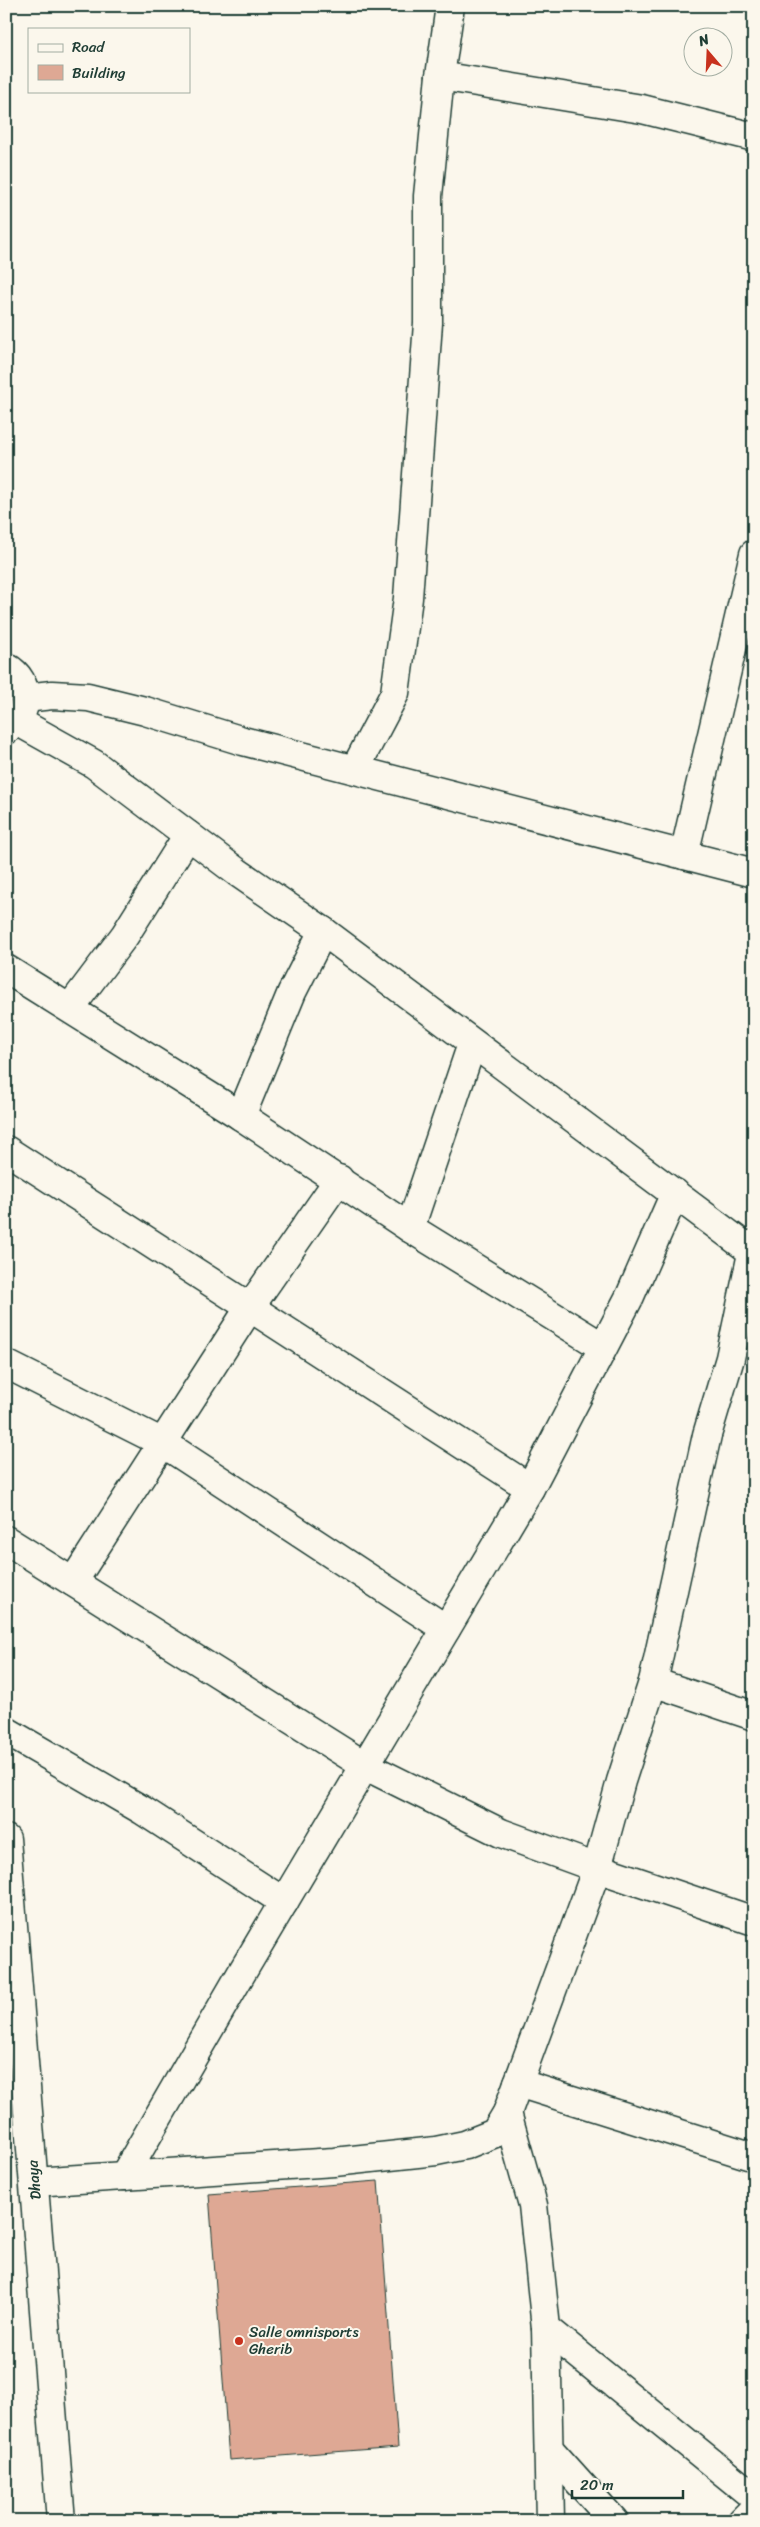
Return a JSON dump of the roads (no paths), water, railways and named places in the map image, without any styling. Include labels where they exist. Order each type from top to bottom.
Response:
[{"type":"street","points":[[355,769],[395,693],[408,598],[428,323],[428,196],[440,76],[450,6]]},
{"type":"street","points":[[440,76],[642,109],[754,137]]},
{"type":"street","points":[[684,855],[754,554]]},
{"type":"street","points":[[6,667],[19,678],[16,716]]},
{"type":"street","points":[[16,716],[52,695],[88,697],[145,711],[243,741],[754,873]]},
{"type":"street","points":[[16,716],[94,764],[237,872],[323,931],[472,1044],[675,1193],[708,1220],[753,1249],[730,1358],[707,1436],[653,1682],[621,1781],[596,1868],[507,2113],[495,2133],[465,2145],[436,2151],[334,2162],[34,2182]]},
{"type":"street","points":[[70,1008],[125,935],[188,835]]},
{"type":"street","points":[[241,1116],[292,992],[323,931]]},
{"type":"street","points":[[6,969],[241,1116],[410,1228],[603,1347]]},
{"type":"street","points":[[410,1228],[472,1044]]},
{"type":"street","points":[[6,1150],[530,1488]]},
{"type":"street","points":[[73,1582],[250,1308],[338,1179]]},
{"type":"street","points":[[124,2176],[364,1766],[530,1488],[630,1296],[675,1193]]},
{"type":"street","points":[[6,1364],[163,1443],[446,1629]]},
{"type":"street","points":[[6,1540],[364,1766],[501,1833],[596,1868],[754,1921]]},
{"type":"street","points":[[653,1682],[754,1716]]},
{"type":"street","points":[[6,1731],[142,1810],[284,1902]]},
{"type":"street","name":"Dhaya","points":[[6,1839],[61,2521]]},
{"type":"street","points":[[518,2083],[754,2157]]},
{"type":"street","points":[[507,2113],[533,2205],[546,2328],[550,2521]]},
{"type":"street","points":[[546,2328],[754,2498]]},
{"type":"street","points":[[550,2450],[614,2521]]},
{"type":"street","points":[[742,2521],[754,2509]]},
{"type":"place","name":"Salle omnisports Gherib","points":[[239,2341]]}]
